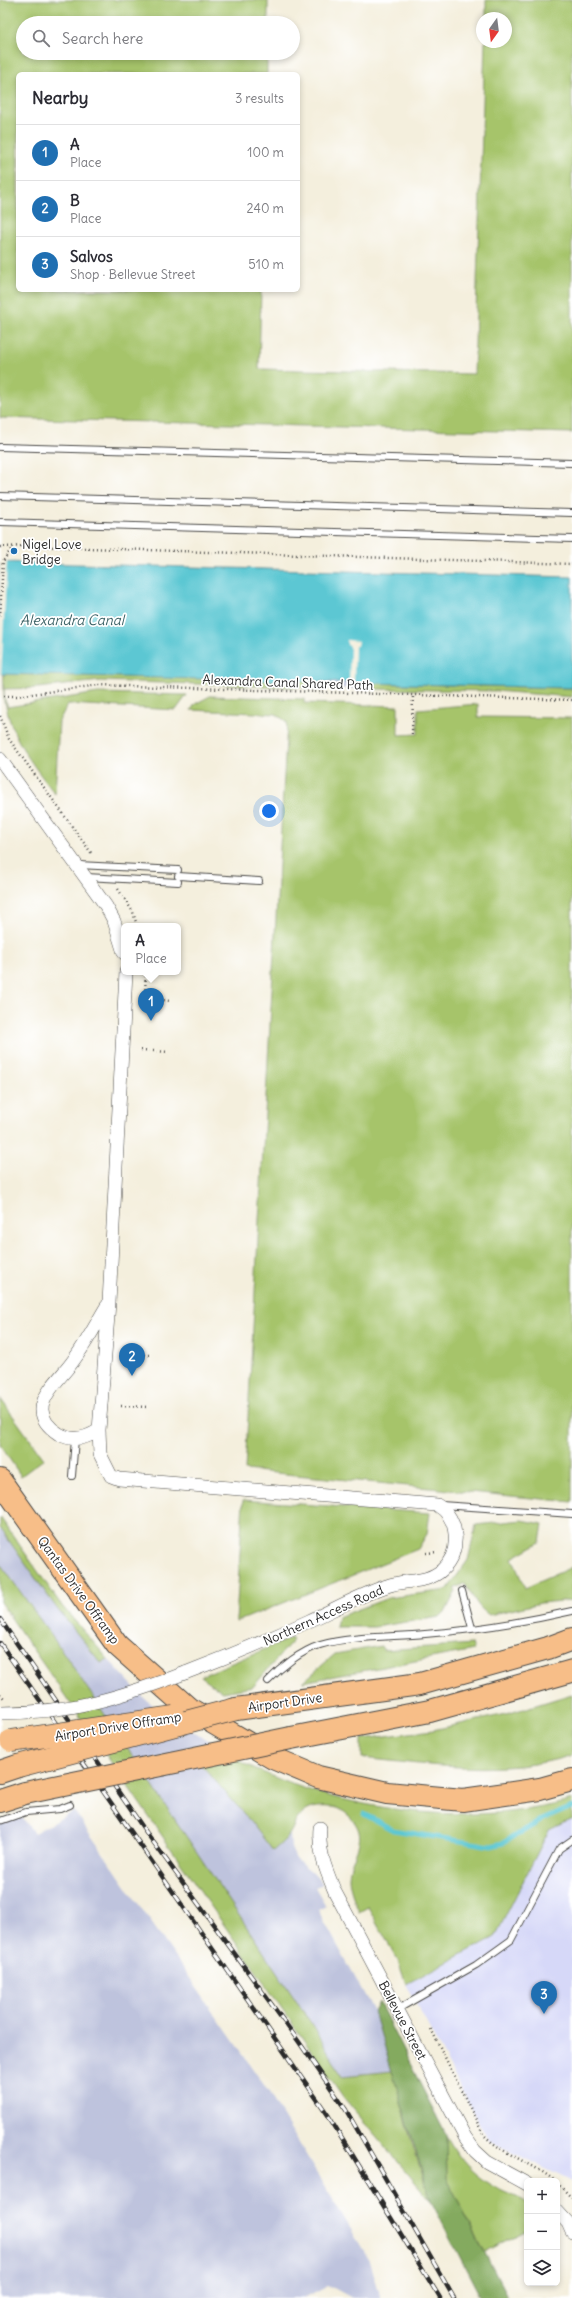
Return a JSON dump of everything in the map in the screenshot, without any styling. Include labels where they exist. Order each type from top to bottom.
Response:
[{"type":"highway","name":"Qantas Drive Offramp","points":[[0,1480],[117,1645],[188,1708],[273,1758],[318,1777],[387,1793],[463,1800],[540,1790],[572,1780]]},
{"type":"highway","name":"Airport Drive","points":[[9,1769],[236,1709],[420,1684],[548,1648],[572,1639]]},
{"type":"highway","points":[[0,1801],[25,1793],[430,1711],[572,1672]]},
{"type":"highway","name":"Airport Drive Offramp","points":[[6,1741],[236,1709]]},
{"type":"street","points":[[0,759],[111,914],[121,944]]},
{"type":"street","points":[[126,975],[109,1303],[99,1430],[100,1454],[111,1476],[119,1479],[437,1505]]},
{"type":"street","points":[[99,1430],[90,1436],[75,1439],[60,1435],[49,1425],[43,1411],[43,1402],[49,1388],[72,1362],[109,1303]]},
{"type":"street","name":"Northern Access Road","points":[[1,1713],[55,1711],[90,1705],[131,1693],[249,1648],[388,1585],[422,1579],[442,1571],[455,1550],[455,1537],[450,1516],[437,1505]]},
{"type":"street","name":"Bellevue Street","points":[[320,1828],[319,1844],[323,1862],[335,1892],[465,2137],[475,2151],[487,2162],[524,2182]]},
{"type":"street","points":[[560,2214],[568,2223],[572,2232]]},
{"type":"lane","points":[[0,447],[572,463]]},
{"type":"lane","points":[[0,496],[572,513]]},
{"type":"lane","points":[[0,522],[572,539]]},
{"type":"lane","points":[[76,865],[178,876],[259,881]]},
{"type":"lane","points":[[85,876],[178,876]]},
{"type":"lane","points":[[72,1476],[75,1439]]},
{"type":"lane","points":[[437,1505],[572,1514]]},
{"type":"lane","points":[[462,1591],[472,1628]]},
{"type":"lane","points":[[268,1681],[295,1658],[318,1645],[336,1640],[428,1634],[534,1620],[572,1611]]},
{"type":"lane","points":[[0,1821],[26,1812],[60,1809],[70,1805]]},
{"type":"lane","points":[[398,2009],[476,1965],[511,1940],[559,1849],[572,1840]]},
{"type":"path","points":[[0,547],[12,548],[34,546],[572,564]]},
{"type":"path","points":[[0,616],[4,557],[12,548]]},
{"type":"path","name":"Alexandra Canal Shared Path","points":[[4,696],[17,696],[99,685],[572,700]]},
{"type":"path","points":[[412,734],[413,696]]},
{"type":"path","points":[[0,716],[9,739],[93,856]]},
{"type":"path","points":[[114,884],[133,912],[136,923]]},
{"type":"path","points":[[145,993],[146,975]]},
{"type":"path","points":[[144,998],[171,1002]]},
{"type":"path","points":[[141,1050],[168,1052]]},
{"type":"path","points":[[124,1355],[152,1355]]},
{"type":"path","points":[[121,1406],[149,1407]]},
{"type":"path","points":[[431,2029],[483,2134],[494,2146],[551,2178]]},
{"type":"path","points":[[560,2186],[572,2198]]},
{"type":"shaded area","points":[[325,682],[368,683],[368,689],[325,688]]},
{"type":"shaded area","points":[[0,1528],[58,1610],[102,1663],[108,1659],[146,1700],[233,1757],[199,1763],[251,1822],[273,1851],[290,1833],[291,1848],[296,1859],[312,1872],[323,1884],[315,1887],[326,1906],[318,1910],[374,2012],[393,2071],[342,2076],[315,2029],[63,1652],[0,1563]]},
{"type":"shaded area","points":[[74,1811],[264,2085],[370,2261],[381,2298],[352,2298],[328,2285],[304,2298],[0,2298],[0,1823],[19,1813],[34,1833]]},
{"type":"shaded area","points":[[572,1819],[572,2182],[488,2140],[406,1984],[495,1937],[549,1830]]},
{"type":"green space","points":[[0,0],[268,0],[268,16],[16,16],[16,60],[267,60],[267,72],[16,72],[16,292],[261,292],[259,369],[474,374],[485,48],[512,48],[512,12],[486,12],[486,0],[572,0],[572,433],[0,418]]},
{"type":"green space","points":[[4,671],[325,682],[325,688],[100,681],[38,688],[4,689]]},
{"type":"green space","points":[[368,683],[572,688],[572,697],[495,691],[368,689]]},
{"type":"green space","points":[[4,691],[6,703],[4,703]]},
{"type":"green space","points":[[98,693],[187,695],[176,710],[68,704],[59,721],[55,794],[34,766],[17,738],[11,723],[6,707],[6,703],[7,707]]},
{"type":"green space","points":[[210,696],[304,699],[304,703],[398,706],[398,735],[418,734],[418,709],[478,704],[478,717],[572,718],[572,1502],[245,1470],[287,722],[276,714],[191,710],[195,704]]},
{"type":"green space","points":[[0,1398],[44,1459],[21,1476],[0,1445]]},
{"type":"green space","points":[[243,1500],[430,1513],[427,1534],[418,1549],[236,1622]]},
{"type":"green space","points":[[0,1517],[62,1606],[108,1659],[101,1663],[58,1610],[0,1528]]},
{"type":"green space","points":[[522,1520],[543,1524],[540,1542],[512,1558],[525,1588],[572,1567],[572,1600],[541,1603],[489,1615],[478,1605],[465,1583],[454,1589],[456,1591],[446,1611],[440,1617],[374,1627],[336,1627],[338,1617],[388,1598],[447,1590],[468,1560],[476,1525]]},
{"type":"green space","points":[[0,1563],[63,1652],[315,2029],[342,2076],[393,2071],[412,2143],[431,2201],[344,2098],[0,1602]]},
{"type":"green space","points":[[291,1638],[293,1640],[253,1687],[223,1692],[201,1676]]},
{"type":"green space","points":[[472,1644],[474,1650],[303,1682],[335,1654],[381,1646],[383,1650]]},
{"type":"green space","points":[[572,1694],[572,1755],[547,1762],[521,1766],[494,1767],[441,1766],[362,1758],[362,1739],[433,1730],[510,1713]]},
{"type":"green space","points":[[233,1757],[270,1775],[310,1790],[354,1802],[399,1810],[444,1814],[489,1813],[532,1809],[572,1800],[572,1819],[549,1830],[495,1937],[406,1984],[398,1961],[368,1907],[359,1912],[352,1895],[349,1877],[350,1868],[360,1838],[359,1831],[355,1823],[346,1813],[337,1808],[322,1807],[311,1809],[304,1812],[299,1817],[288,1836],[273,1851],[251,1822],[199,1762]]},
{"type":"green space","points":[[379,2002],[446,2135],[447,2179],[508,2298],[481,2298],[431,2201],[374,2012]]},
{"type":"green space","points":[[446,2135],[463,2161],[476,2174],[492,2186],[524,2201],[524,2232],[485,2252],[447,2179]]},
{"type":"water","name":"Alexandra Canal","points":[[0,562],[572,577],[572,688],[0,674]]},
{"type":"pier","name":"Nigel Love Bridge","points":[[0,560],[7,561],[1,676],[0,676]]},
{"type":"pier","points":[[347,640],[359,641],[358,646],[355,646],[354,683],[349,682],[350,646],[347,645]]},
{"type":"waterway","points":[[364,1814],[393,1830],[491,1846],[503,1843],[542,1820],[572,1807]]},
{"type":"railway","points":[[0,1619],[146,1832],[299,2042],[346,2110],[454,2298]]},
{"type":"railway","points":[[0,1643],[328,2115],[440,2298]]},
{"type":"place","name":"Nigel Love Bridge","points":[[14,551]]},
{"type":"place","name":"A","points":[[151,1021]]},
{"type":"place","name":"B","points":[[132,1376]]},
{"type":"place","name":"Salvos","points":[[544,2014]]}]
